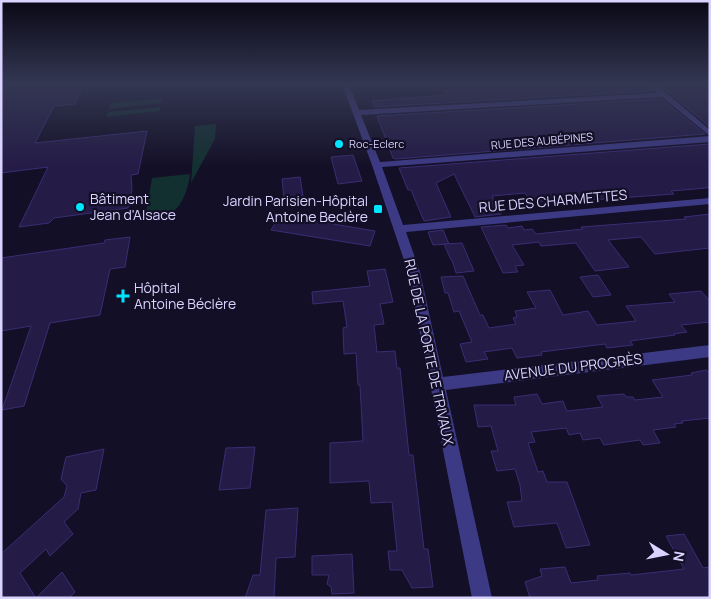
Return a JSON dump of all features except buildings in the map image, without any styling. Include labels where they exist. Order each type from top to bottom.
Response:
[{"type":"street","points":[[356,114],[389,112]]},
{"type":"street","points":[[684,112],[710,134]]},
{"type":"street","name":"RUE DE LA PORTE DE TRIVAUX","points":[[356,114],[400,229],[416,280],[482,598]]},
{"type":"street","name":"RUE DES AUBÉPINES","points":[[376,165],[710,139]]},
{"type":"street","name":"RUE DES CHARMETTES","points":[[400,229],[710,202]]},
{"type":"street","name":"AVENUE DU PROGRÈS","points":[[437,384],[710,351]]},
{"type":"green space","points":[[108,112],[151,112],[106,117]]},
{"type":"green space","points":[[216,124],[215,139],[191,183],[195,126]]},
{"type":"green space","points":[[190,174],[184,197],[174,211],[163,216],[145,218],[152,178]]},
{"type":"place","name":"Roc-Eclerc","points":[[339,144]]},
{"type":"place","name":"Bâtiment Jean d'Alsace","points":[[80,207]]},
{"type":"place","name":"Jardin Parisien-Hôpital Antoine Beclère","points":[[378,209]]},
{"type":"place","name":"Hôpital Antoine Béclère","points":[[123,296]]}]
